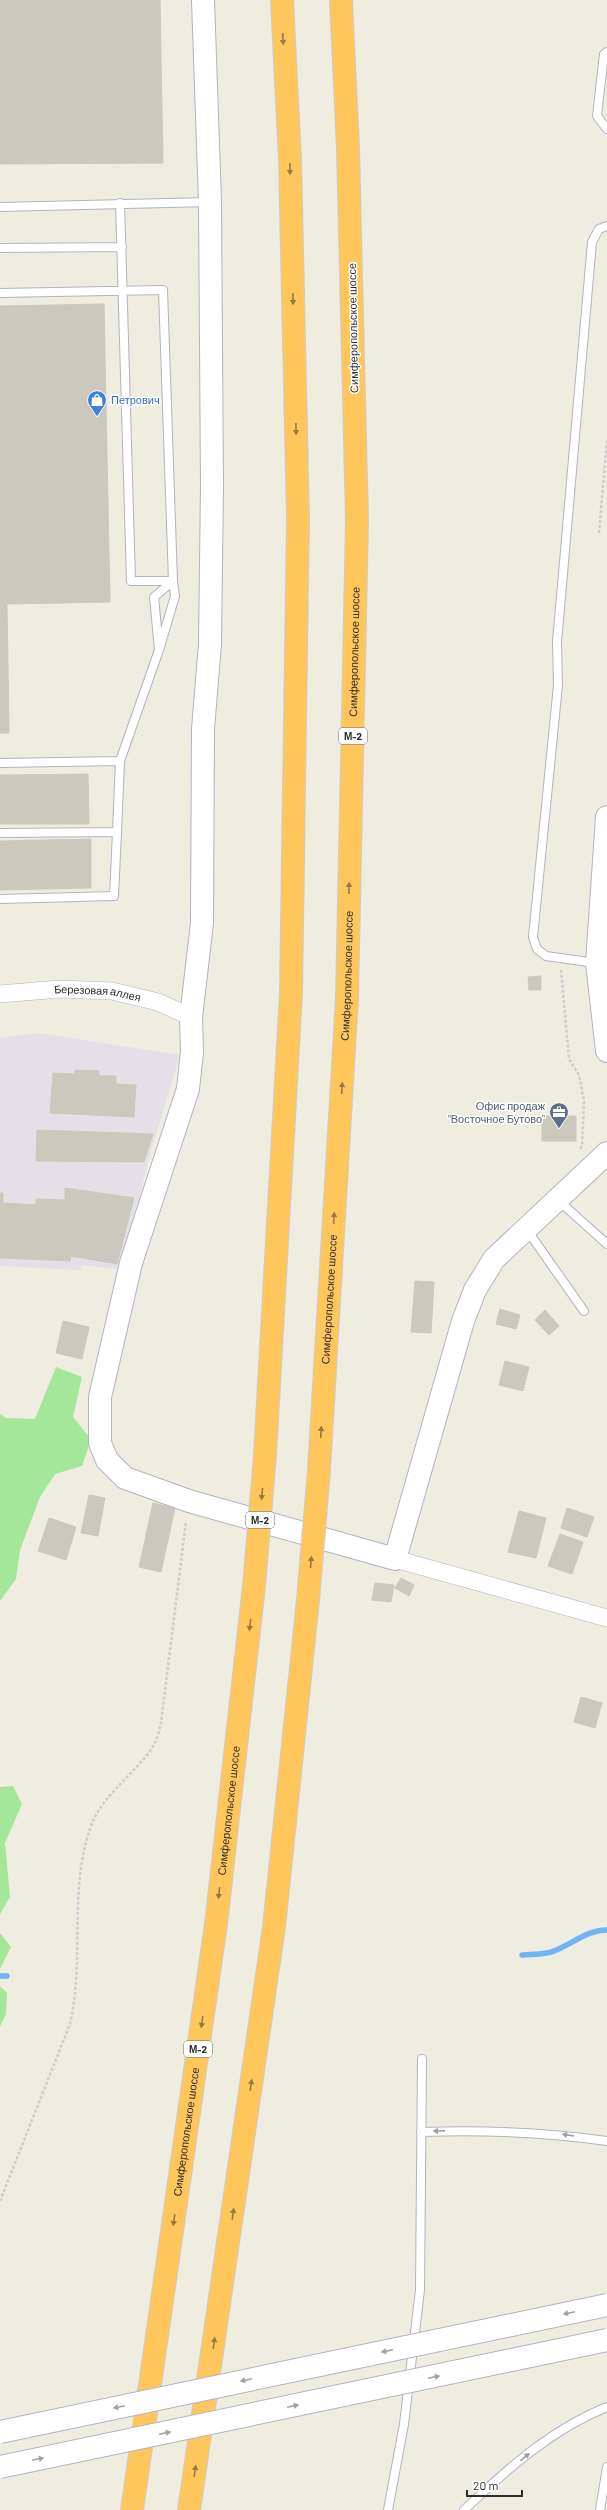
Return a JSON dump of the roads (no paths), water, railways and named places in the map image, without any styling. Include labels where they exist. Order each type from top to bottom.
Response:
[{"type":"highway","name":"Симферопольское шоссе","points":[[132,2510],[216,1924],[254,1586],[265,1455],[291,993],[298,519],[290,160],[282,0]]},
{"type":"highway","name":"Симферопольское шоссе","points":[[189,2510],[274,1927],[308,1600],[319,1470],[347,998],[357,521],[348,149],[341,0]]},
{"type":"street","points":[[203,0],[210,202],[210,644],[203,729],[202,923],[191,1018],[192,1052],[188,1089],[131,1263],[100,1397],[98,1422],[100,1443],[107,1460],[125,1478],[189,1500],[607,1618]]},
{"type":"street","points":[[607,817],[597,963],[607,1051]]},
{"type":"street","name":"Березовая аллея","points":[[0,994],[58,989],[112,991],[158,1002],[191,1018]]},
{"type":"street","points":[[395,1559],[465,1315],[475,1290],[494,1259],[527,1230],[607,1153]]},
{"type":"street","points":[[0,2432],[607,2305]]},
{"type":"street","points":[[0,2468],[607,2340]]},
{"type":"lane","points":[[607,52],[604,54],[597,116],[607,129]]},
{"type":"lane","points":[[0,207],[210,202]]},
{"type":"lane","points":[[120,203],[131,581],[173,581]]},
{"type":"lane","points":[[597,963],[560,960],[546,956],[537,949],[533,937],[558,685],[557,642],[592,242],[599,229],[607,226]]},
{"type":"lane","points":[[0,248],[122,247]]},
{"type":"lane","points":[[0,293],[163,290],[173,581],[175,596],[159,650],[120,761],[114,896],[0,899]]},
{"type":"lane","points":[[159,650],[154,597],[173,581]]},
{"type":"lane","points":[[0,763],[120,761]]},
{"type":"lane","points":[[0,833],[117,832]]},
{"type":"lane","points":[[558,1200],[607,1244]]},
{"type":"lane","points":[[527,1230],[584,1311]]},
{"type":"lane","points":[[388,2510],[404,2424],[420,2290],[422,2059]]},
{"type":"lane","points":[[422,2132],[478,2131],[557,2134],[607,2142]]},
{"type":"lane","points":[[464,2510],[534,2449],[588,2415],[607,2407]]},
{"type":"lane","points":[[600,2510],[607,2467]]},
{"type":"waterway","points":[[522,1955],[543,1954],[550,1952],[593,1932],[607,1930]]},
{"type":"waterway","points":[[0,1976],[7,1976]]},
{"type":"place","name":"Петрович","points":[[97,417]]},
{"type":"place","name":"Офис продаж \"Восточное Бутово\"","points":[[559,1129]]}]
